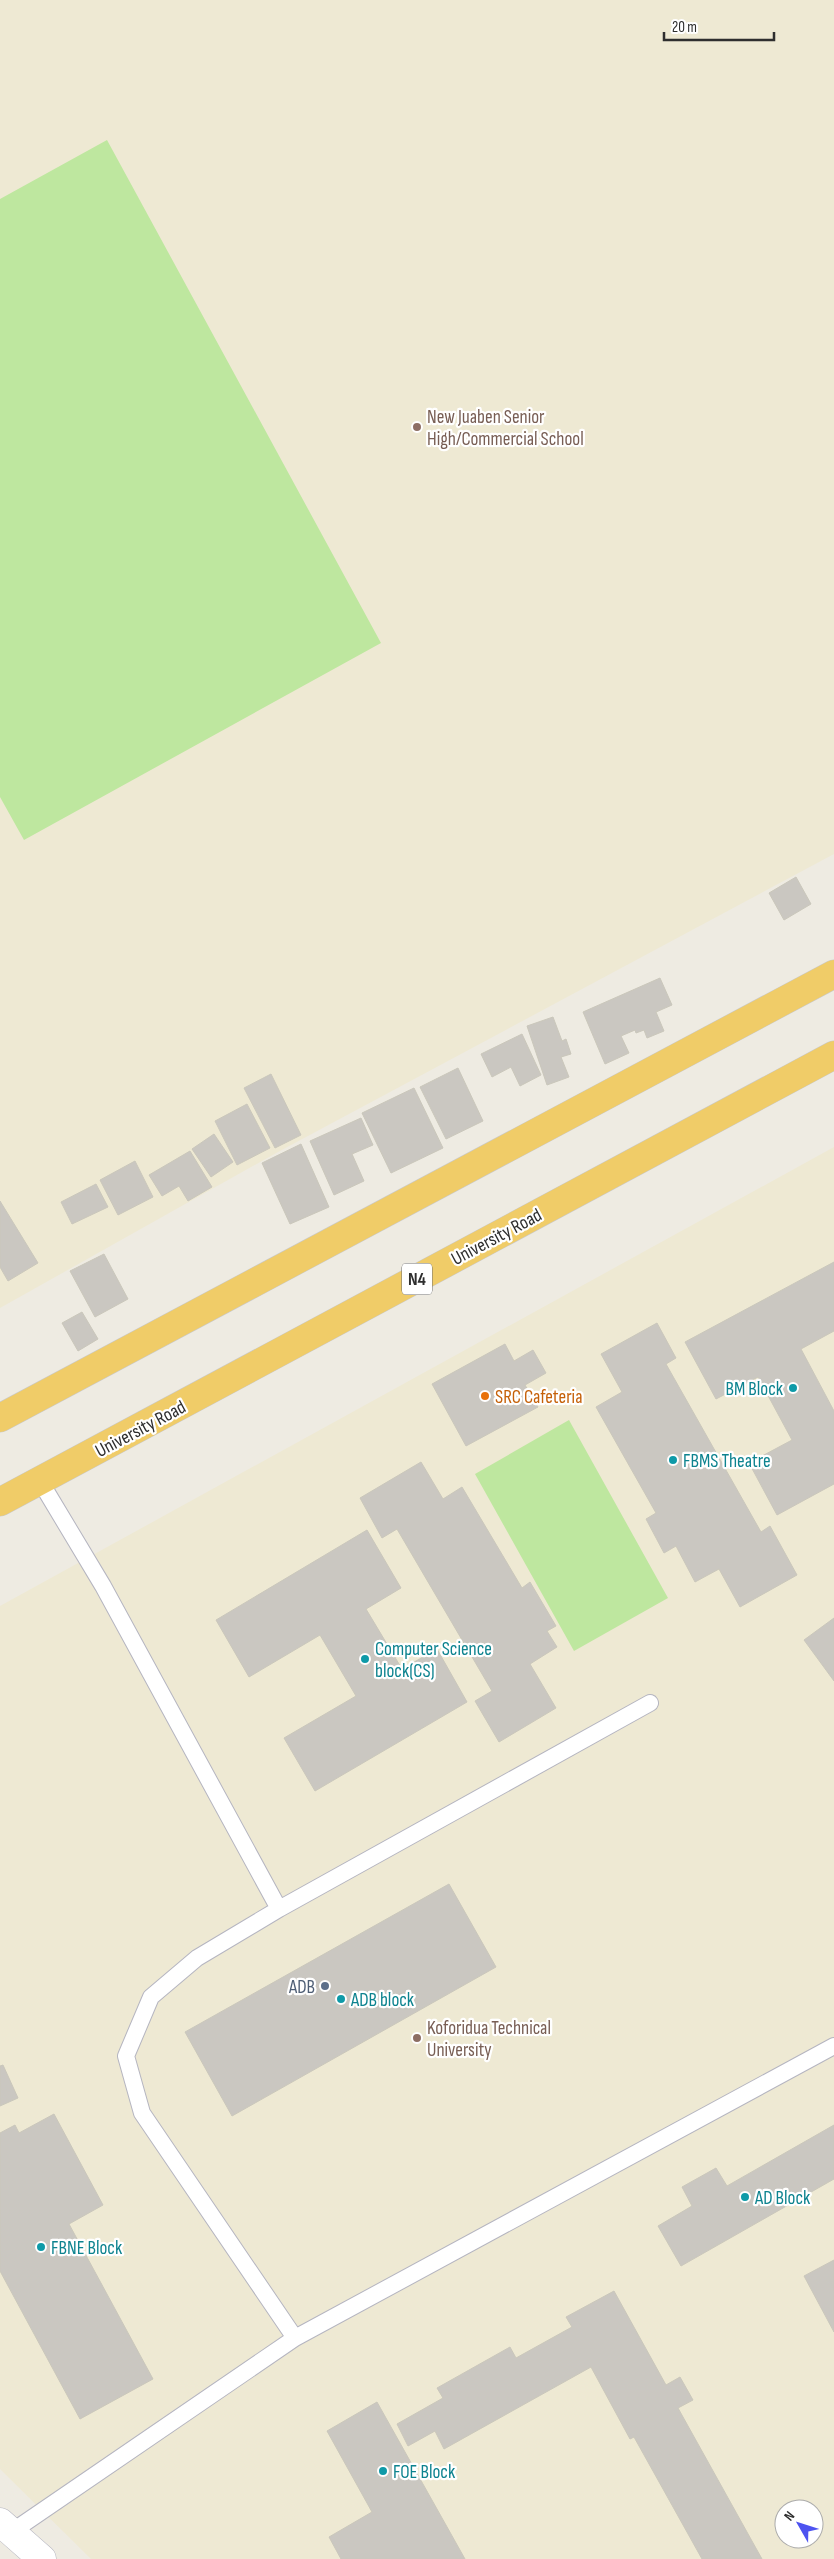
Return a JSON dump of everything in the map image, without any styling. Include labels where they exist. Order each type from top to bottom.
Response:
[{"type":"highway","points":[[0,1418],[834,974]]},
{"type":"highway","name":"University Road","points":[[0,1502],[834,1055]]},
{"type":"street","points":[[5,2527],[42,2559]]},
{"type":"lane","points":[[40,1481],[103,1586],[279,1909]]},
{"type":"lane","points":[[295,2338],[142,2113],[126,2056],[151,1997],[197,1958],[279,1909],[650,1703]]},
{"type":"lane","points":[[5,2527],[295,2338],[834,2046]]},
{"type":"shaded area","name":"New Juaben Senior High/Commercial School","points":[[0,0],[834,0],[834,854],[278,1152],[0,1308]]},
{"type":"shaded area","name":"Koforidua Technical University","points":[[834,1147],[834,2559],[91,2559],[0,2469],[0,1606]]},
{"type":"green space","points":[[107,140],[381,643],[24,840],[0,797],[0,199]]},
{"type":"green space","points":[[569,1420],[668,1598],[574,1651],[475,1474]]},
{"type":"building","points":[[796,877],[811,904],[784,920],[769,893]]},
{"type":"building","points":[[660,978],[672,1005],[656,1012],[664,1031],[647,1038],[644,1030],[636,1033],[635,1030],[621,1036],[629,1053],[605,1064],[583,1012]]},
{"type":"building","points":[[553,1017],[562,1041],[566,1039],[571,1054],[561,1057],[569,1077],[547,1085],[527,1026]]},
{"type":"building","points":[[522,1034],[541,1075],[520,1086],[511,1067],[492,1077],[481,1054]]},
{"type":"building","points":[[458,1068],[483,1121],[446,1139],[420,1087]]},
{"type":"building","points":[[271,1074],[301,1135],[275,1148],[244,1088]]},
{"type":"building","points":[[414,1088],[443,1148],[391,1173],[362,1113]]},
{"type":"building","points":[[247,1104],[270,1148],[237,1165],[215,1121]]},
{"type":"building","points":[[361,1118],[373,1145],[352,1154],[364,1181],[334,1195],[310,1141]]},
{"type":"building","points":[[214,1134],[233,1162],[211,1177],[192,1149]]},
{"type":"building","points":[[301,1144],[329,1207],[290,1224],[262,1163]]},
{"type":"building","points":[[190,1151],[212,1187],[188,1201],[179,1186],[162,1196],[149,1175]]},
{"type":"building","points":[[135,1161],[153,1197],[118,1215],[100,1180]]},
{"type":"building","points":[[96,1184],[108,1207],[72,1224],[61,1202]]},
{"type":"building","points":[[0,1201],[38,1263],[8,1281],[0,1267]]},
{"type":"building","points":[[104,1254],[128,1299],[95,1317],[70,1271]]},
{"type":"building","name":"BM Block","points":[[834,1262],[834,1331],[801,1349],[834,1411],[834,1484],[777,1515],[749,1463],[792,1440],[758,1377],[716,1399],[685,1342]]},
{"type":"building","points":[[82,1312],[98,1339],[78,1351],[62,1323]]},
{"type":"building","name":"FBMS Theatre","points":[[657,1323],[676,1358],[666,1364],[761,1532],[770,1526],[797,1575],[740,1607],[719,1569],[695,1582],[676,1546],[664,1553],[646,1519],[656,1513],[596,1407],[622,1392],[601,1354]]},
{"type":"building","name":"SRC Cafeteria","points":[[505,1344],[514,1361],[533,1350],[546,1373],[525,1385],[538,1407],[466,1446],[432,1384]]},
{"type":"building","points":[[421,1462],[443,1499],[462,1487],[522,1588],[530,1582],[556,1626],[547,1631],[557,1647],[530,1664],[556,1708],[499,1742],[475,1701],[492,1691],[397,1529],[382,1538],[360,1498]]},
{"type":"building","name":"Computer Science block(CS)","points":[[367,1530],[401,1588],[366,1609],[402,1669],[437,1649],[467,1702],[315,1791],[284,1738],[356,1696],[320,1635],[249,1677],[216,1620]]},
{"type":"building","points":[[834,1618],[834,1681],[804,1640]]},
{"type":"building","name":"ADB block","points":[[449,1884],[496,1967],[232,2116],[185,2032]]},
{"type":"building","points":[[3,2065],[18,2098],[0,2106],[0,2066]]},
{"type":"building","name":"FBNE Block","points":[[54,2114],[103,2205],[69,2224],[153,2379],[80,2419],[0,2271],[0,2133],[15,2125],[19,2133]]},
{"type":"building","name":"AD Block","points":[[834,2125],[834,2179],[681,2266],[658,2226],[692,2206],[682,2187],[716,2168],[727,2186]]},
{"type":"building","points":[[834,2260],[834,2332],[804,2276]]},
{"type":"building","points":[[614,2291],[666,2385],[680,2377],[693,2400],[678,2408],[762,2559],[702,2559],[634,2437],[630,2439],[591,2367],[444,2449],[435,2431],[408,2446],[397,2424],[443,2398],[437,2388],[510,2347],[516,2358],[572,2327],[566,2317]]},
{"type":"building","name":"FOE Block","points":[[377,2402],[465,2559],[341,2559],[329,2537],[372,2512],[327,2431]]},
{"type":"place","name":"New Juaben Senior High/Commercial School","points":[[417,427]]},
{"type":"place","name":"BM Block","points":[[793,1388]]},
{"type":"place","name":"SRC Cafeteria","points":[[485,1396]]},
{"type":"place","name":"FBMS Theatre","points":[[673,1460]]},
{"type":"place","name":"Computer Science block(CS)","points":[[365,1659]]},
{"type":"place","name":"ADB","points":[[325,1986]]},
{"type":"place","name":"ADB block","points":[[341,1999]]},
{"type":"place","name":"Koforidua Technical University","points":[[417,2038]]},
{"type":"place","name":"AD Block","points":[[745,2197]]},
{"type":"place","name":"FBNE Block","points":[[41,2247]]},
{"type":"place","name":"FOE Block","points":[[383,2471]]}]
